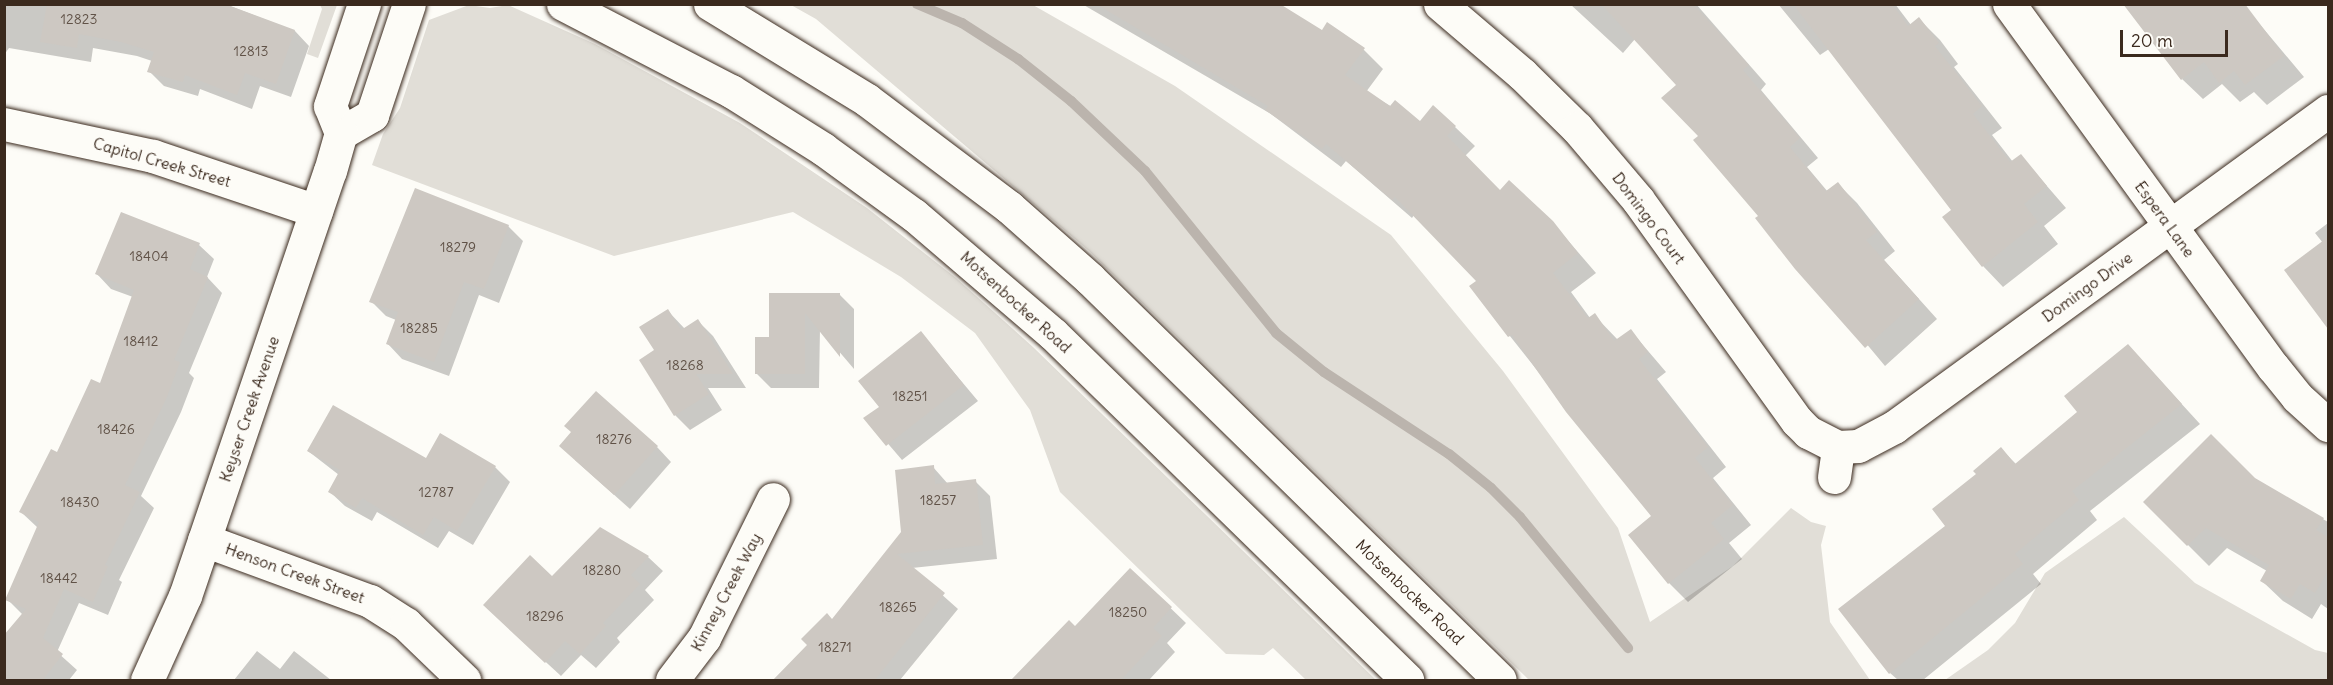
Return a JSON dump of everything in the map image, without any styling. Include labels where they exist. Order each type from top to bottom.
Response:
[{"type":"street","points":[[364,4],[330,106],[341,133],[372,115],[409,4]]},
{"type":"street","name":"Motsenbocker Road","points":[[563,4],[731,91],[824,149],[922,221],[1053,333],[1407,681]]},
{"type":"street","name":"Motsenbocker Road","points":[[710,4],[867,100],[1009,207],[1099,287],[1500,681]]},
{"type":"street","name":"Domingo Court","points":[[1440,4],[1498,52],[1577,128],[1638,200],[1797,421],[1836,462]]},
{"type":"street","name":"Espera Lane","points":[[2009,4],[2286,384],[2328,425]]},
{"type":"street","name":"Domingo Drive","points":[[1836,462],[1858,446],[1894,427],[2328,111]]},
{"type":"street","name":"Capitol Creek Street","points":[[4,124],[153,156],[316,211]]},
{"type":"street","name":"Keyser Creek Avenue","points":[[147,681],[174,622],[204,540],[341,133]]},
{"type":"street","name":"Kinney Creek Way","points":[[672,681],[707,632],[773,499]]},
{"type":"street","name":"Henson Creek Street","points":[[204,540],[370,601],[406,624],[464,681]]},
{"type":"shaded area","points":[[320,5],[337,5],[318,58],[307,54],[322,9]]},
{"type":"shaded area","points":[[469,5],[490,8],[508,5],[595,44],[740,123],[867,208],[956,278],[1033,347],[1376,680],[1306,680],[1273,648],[1264,655],[1226,654],[1060,492],[1030,410],[975,333],[901,277],[793,212],[614,256],[372,165],[383,134],[400,108],[429,20]]},
{"type":"shaded area","points":[[791,5],[1033,5],[1175,86],[1391,235],[1503,371],[1618,528],[1650,622],[1733,566],[1791,508],[1811,522],[1826,526],[1821,545],[1830,622],[1870,680],[1529,680],[1088,250],[816,19]]},
{"type":"shaded area","points":[[2124,517],[2195,583],[2315,650],[2328,653],[2328,680],[1945,680],[1988,650],[2015,623],[2045,573]]},
{"type":"building","points":[[47,4],[225,4],[295,30],[276,84],[245,73],[237,95],[185,75],[183,82],[147,72],[154,52],[121,42],[79,34],[77,48],[40,42]]},
{"type":"building","points":[[1096,4],[1280,4],[1322,30],[1327,22],[1365,48],[1345,75],[1390,106],[1395,100],[1420,121],[1433,105],[1456,126],[1447,136],[1500,190],[1509,180],[1553,221],[1578,253],[1553,273],[1588,318],[1595,313],[1614,341],[1631,329],[1648,352],[1639,359],[1708,447],[1695,458],[1733,505],[1711,523],[1724,539],[1668,584],[1628,535],[1651,516],[1566,412],[1512,335],[1508,337],[1469,286],[1476,281],[1395,197],[1392,200],[1326,144],[1322,149],[1265,110],[1268,106]]},
{"type":"building","points":[[1601,4],[1693,4],[1749,65],[1743,70],[1800,138],[1790,147],[1826,191],[1838,182],[1877,232],[1866,240],[1919,299],[1865,348],[1795,269],[1755,218],[1758,216],[1693,140],[1698,136],[1661,98],[1676,85]]},
{"type":"building","points":[[1793,4],[1892,4],[1908,26],[1919,17],[1939,43],[1935,46],[1982,106],[1973,114],[2010,162],[2021,154],[2047,186],[2024,204],[2038,222],[1982,267],[1942,217],[1951,210]]},
{"type":"building","points":[[2123,4],[2245,4],[2284,56],[2245,85],[2234,71],[2219,83],[2204,62],[2181,80]]},
{"type":"building","points":[[415,188],[509,225],[484,289],[464,282],[434,362],[386,344],[398,312],[369,302]]},
{"type":"building","points":[[121,212],[200,243],[190,269],[208,277],[174,360],[180,362],[167,397],[125,485],[140,492],[105,565],[108,566],[93,602],[64,589],[43,638],[63,654],[42,681],[4,681],[4,635],[26,609],[5,600],[39,522],[19,512],[51,449],[57,452],[91,379],[100,383],[134,290],[95,274]]},
{"type":"building","points":[[2328,237],[2328,329],[2284,270]]},
{"type":"building","points":[[769,293],[840,293],[840,357],[805,313],[805,374],[755,374],[755,337],[769,337]]},
{"type":"building","points":[[668,309],[681,330],[698,319],[733,374],[696,374],[709,394],[674,416],[639,360],[654,350],[639,327]]},
{"type":"building","points":[[921,331],[964,385],[886,446],[863,418],[879,407],[858,381]]},
{"type":"building","points":[[2128,344],[2182,404],[2072,491],[2079,500],[2015,554],[2023,564],[1889,674],[1838,609],[1945,526],[1932,509],[1976,474],[1973,471],[2001,447],[2015,464],[2077,412],[2064,396]]},
{"type":"building","points":[[596,391],[658,446],[614,495],[559,446],[571,432],[564,426]]},
{"type":"building","points":[[333,405],[426,458],[440,433],[496,466],[457,531],[434,517],[423,535],[362,498],[356,508],[328,492],[340,470],[307,451]]},
{"type":"building","points":[[2211,434],[2255,478],[2324,518],[2316,530],[2328,537],[2328,571],[2315,593],[2300,584],[2291,599],[2260,581],[2269,565],[2206,528],[2187,546],[2143,502]]},
{"type":"building","points":[[934,465],[935,484],[976,479],[983,545],[897,554],[945,593],[874,681],[772,681],[807,645],[801,639],[827,613],[832,619],[901,532],[895,470]]},
{"type":"building","points":[[600,527],[649,556],[631,575],[640,584],[603,623],[606,626],[580,654],[565,641],[545,663],[483,605],[530,555],[552,576]]},
{"type":"building","points":[[1130,568],[1172,607],[1153,628],[1162,636],[1120,681],[1010,681],[1069,620],[1075,626]]},
{"type":"waterway","points":[[917,4],[962,23],[1018,59],[1071,101],[1145,171],[1276,333],[1324,372],[1449,454],[1491,488],[1520,517],[1628,648]]}]
